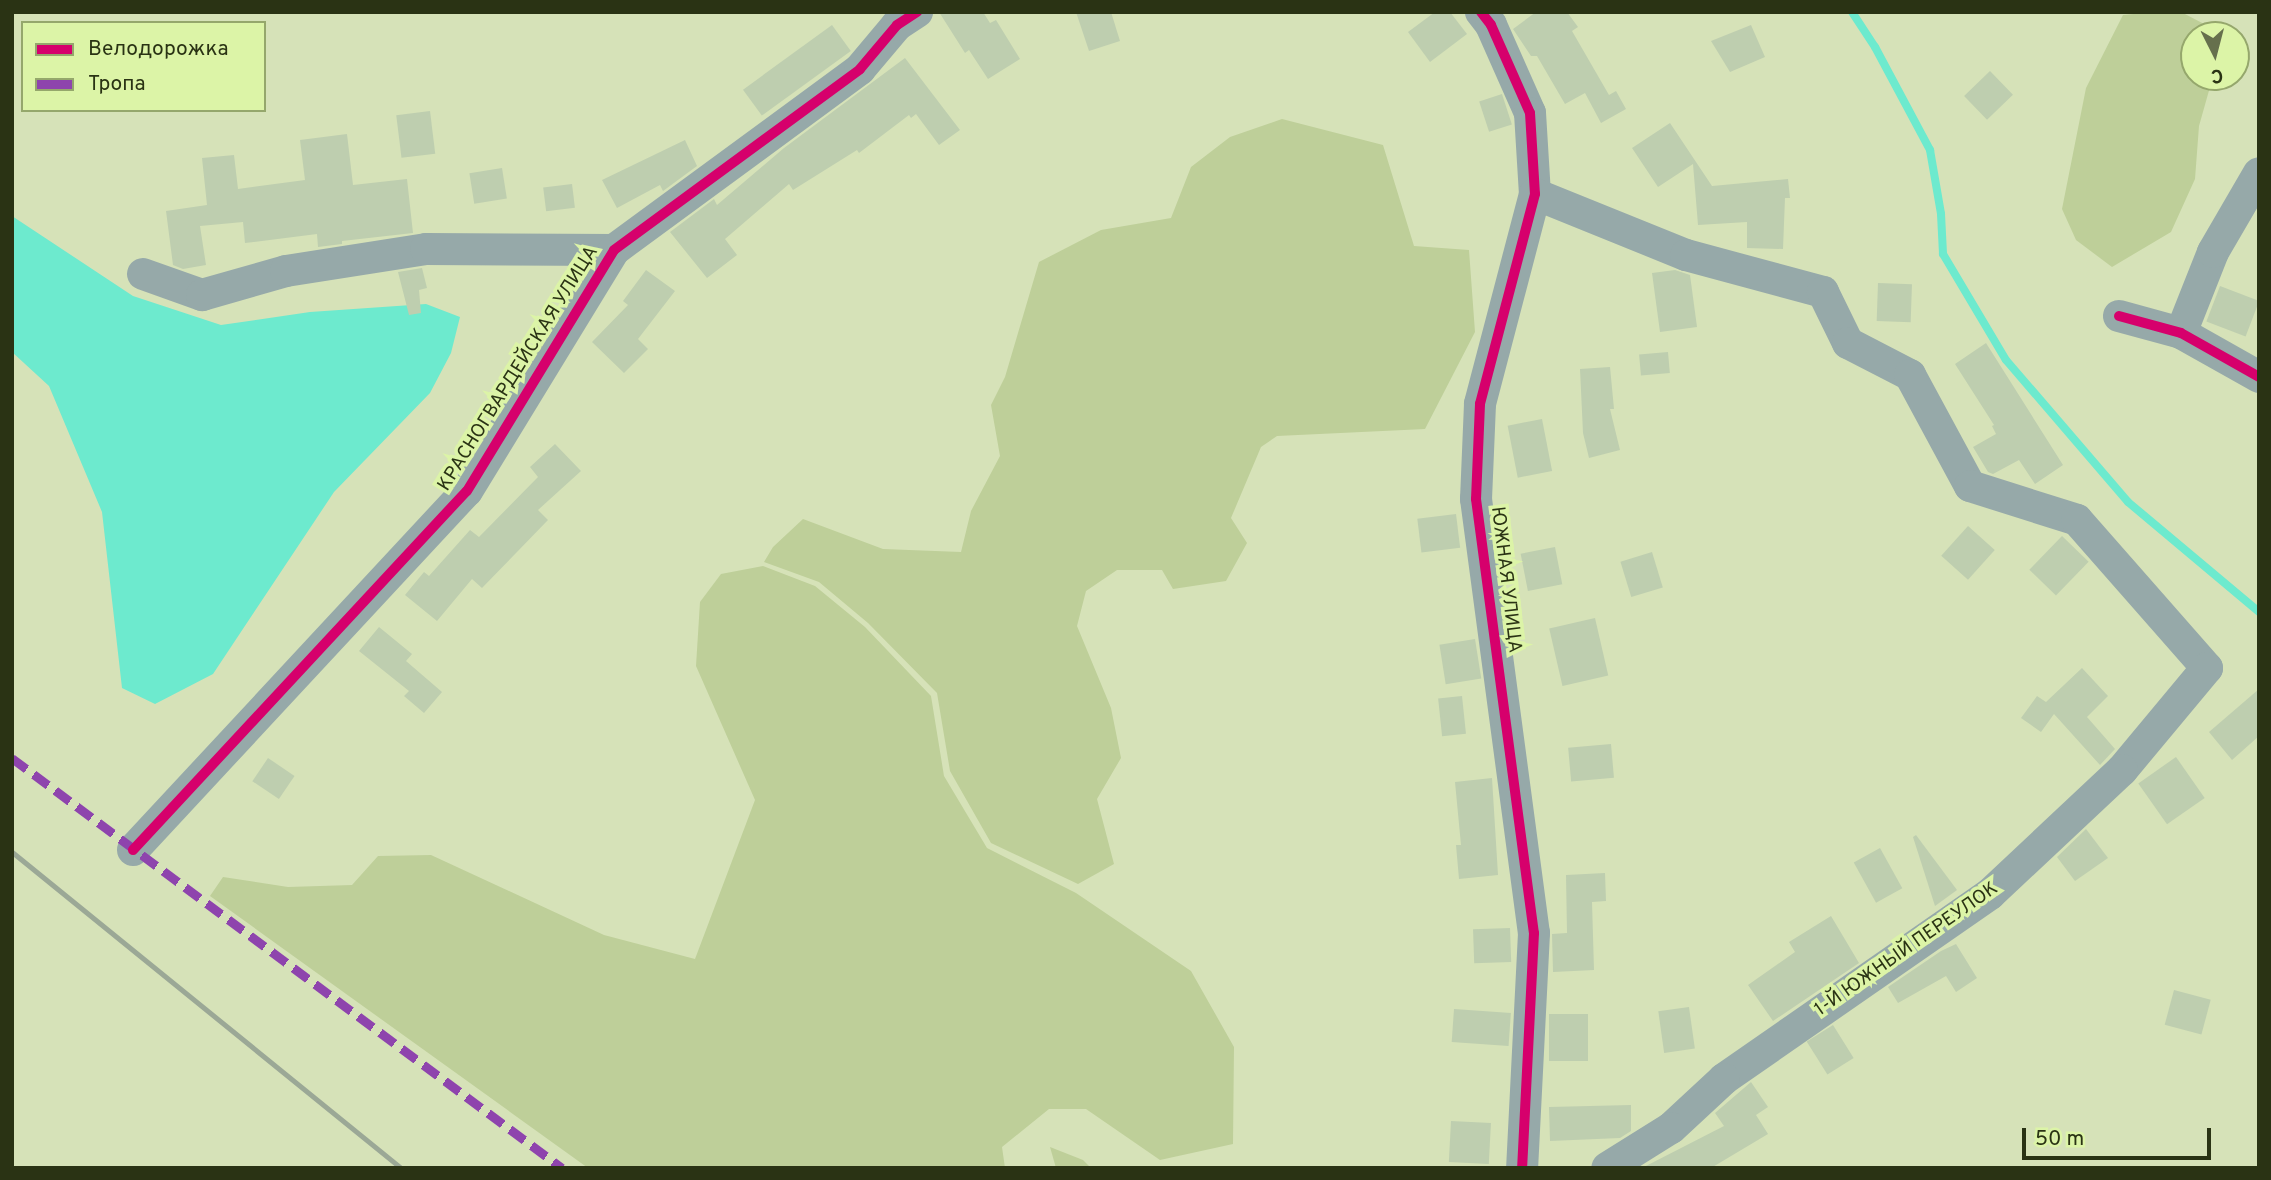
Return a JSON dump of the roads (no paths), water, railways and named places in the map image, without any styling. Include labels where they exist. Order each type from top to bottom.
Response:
[{"type":"street","name":"КРАСНОГВАРДЕЙСКАЯ УЛИЦА","points":[[133,850],[467,491],[614,250],[860,69],[897,25],[917,12]]},
{"type":"street","name":"ЮЖНАЯ УЛИЦА","points":[[1481,12],[1491,25],[1530,113],[1535,194],[1480,404],[1476,499],[1534,933],[1522,1168]]},
{"type":"street","points":[[2181,333],[2213,252],[2259,173]]},
{"type":"street","name":"1-Й ЮЖНЫЙ ПЕРЕУЛОК","points":[[1535,194],[1686,255],[1823,292],[1848,343],[1910,375],[1970,486],[2077,520],[2207,668],[2122,770],[1990,894],[1724,1079],[1671,1128],[1608,1168]]},
{"type":"street","points":[[143,274],[202,295],[286,271],[426,249],[614,250]]},
{"type":"street","points":[[2119,316],[2181,333],[2259,377]]},
{"type":"water","points":[[12,216],[133,296],[221,325],[310,312],[426,304],[460,317],[451,353],[430,393],[334,492],[213,674],[155,704],[122,688],[102,512],[49,386],[12,352]]},
{"type":"waterway","points":[[1852,12],[1875,47],[1930,150],[1941,214],[1943,254],[2006,360],[2128,502],[2259,612]]},
{"type":"railway","points":[[12,852],[401,1168]]}]
